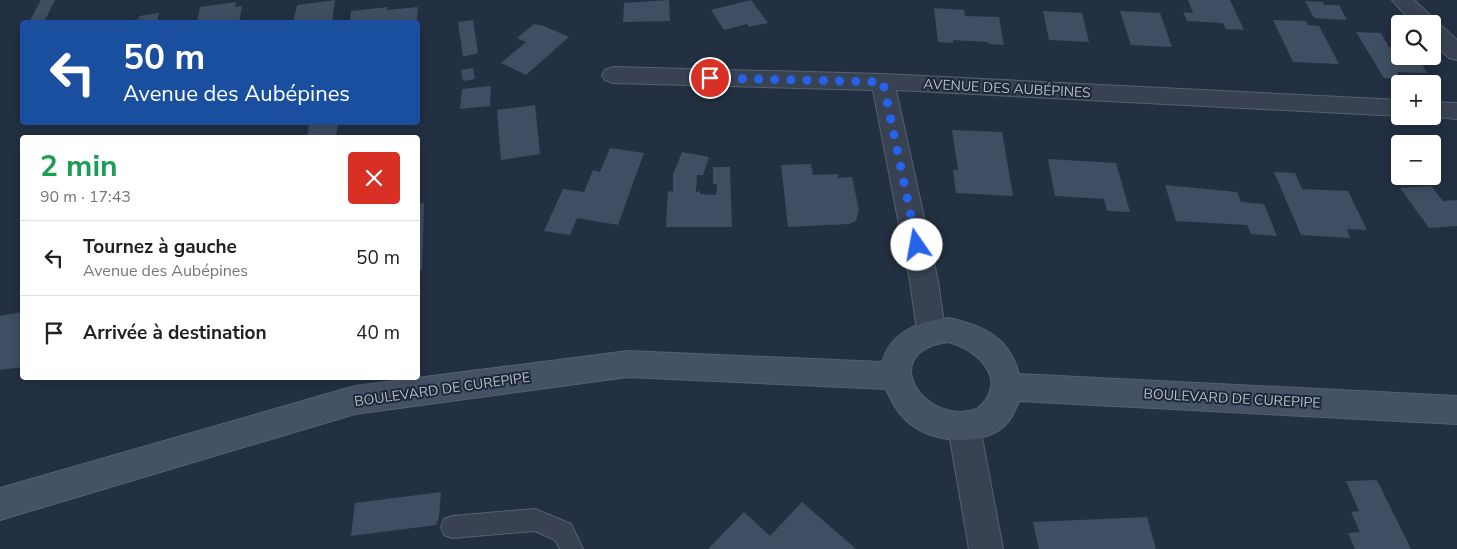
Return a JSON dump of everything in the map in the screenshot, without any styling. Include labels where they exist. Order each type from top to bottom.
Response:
[{"type":"main road","points":[[948,330],[966,334],[983,342],[996,355],[1005,370],[1008,387],[1004,402],[995,415],[982,424],[964,428],[945,426],[928,418],[912,407],[902,392],[897,376],[898,361],[904,348],[916,337],[931,332],[948,330]]},
{"type":"main road","name":"BOULEVARD DE CUREPIPE","points":[[0,504],[354,400],[628,364],[897,376]]},
{"type":"main road","name":"BOULEVARD DE CUREPIPE","points":[[1008,387],[1457,410]]},
{"type":"street","points":[[1402,0],[1418,15]]},
{"type":"street","points":[[1441,38],[1457,53]]},
{"type":"street","name":"AVENUE DES AUBÉPINES","points":[[614,75],[883,82],[1391,108]]},
{"type":"street","points":[[883,82],[924,281],[931,332]]},
{"type":"street","points":[[1441,110],[1457,111]]},
{"type":"street","points":[[964,428],[986,549]]},
{"type":"lane","points":[[452,527],[535,520],[563,532],[572,549]]},
{"type":"building","points":[[41,0],[55,0],[45,20],[30,20]]},
{"type":"building","points":[[335,0],[332,20],[293,20],[297,5]]},
{"type":"building","points":[[669,0],[670,21],[623,22],[624,3]]},
{"type":"building","points":[[751,0],[768,23],[749,27],[747,24],[724,30],[711,10]]},
{"type":"building","points":[[1188,0],[1230,0],[1244,30],[1226,29],[1223,23],[1187,21],[1183,12],[1193,13]]},
{"type":"building","points":[[1305,1],[1323,2],[1324,5],[1339,5],[1347,20],[1314,18]]},
{"type":"building","points":[[236,2],[235,7],[242,6],[239,20],[197,20],[200,7]]},
{"type":"building","points":[[388,7],[387,10],[418,7],[417,20],[350,20],[351,11]]},
{"type":"building","points":[[934,8],[964,10],[965,16],[999,17],[1004,45],[953,40],[953,43],[938,42]]},
{"type":"building","points":[[1043,11],[1082,13],[1089,42],[1049,40]]},
{"type":"building","points":[[1120,11],[1160,13],[1172,47],[1131,45]]},
{"type":"building","points":[[159,13],[157,20],[134,20],[139,19],[139,16]]},
{"type":"building","points":[[473,20],[478,53],[463,57],[458,22]]},
{"type":"building","points":[[1273,20],[1306,21],[1308,25],[1319,26],[1339,64],[1293,62]]},
{"type":"building","points":[[534,24],[544,26],[569,37],[526,75],[501,63],[526,42],[517,38]]},
{"type":"building","points":[[1356,32],[1381,33],[1389,47],[1391,47],[1391,65],[1422,65],[1427,73],[1397,72],[1399,75],[1391,75],[1391,78],[1384,78]]},
{"type":"building","points":[[473,68],[475,79],[463,81],[461,70]]},
{"type":"building","points":[[491,86],[490,106],[460,109],[462,89]]},
{"type":"building","points":[[535,105],[540,154],[501,160],[497,110]]},
{"type":"building","points":[[309,125],[338,125],[336,135],[307,135]]},
{"type":"building","points":[[952,130],[1002,132],[1013,196],[956,193],[953,170],[958,170]]},
{"type":"building","points":[[610,148],[644,153],[618,225],[577,218],[570,235],[544,231],[563,189],[584,192],[593,170],[600,172]]},
{"type":"building","points":[[682,152],[709,157],[703,175],[697,175],[696,192],[700,191],[700,194],[716,195],[717,184],[713,184],[713,167],[730,167],[732,227],[666,227],[668,191],[673,192],[673,175]]},
{"type":"building","points":[[1048,159],[1116,163],[1130,212],[1107,211],[1104,199],[1055,196]]},
{"type":"building","points":[[811,164],[813,175],[838,174],[838,178],[852,177],[859,210],[856,221],[849,224],[788,227],[781,165]]},
{"type":"building","points":[[1274,172],[1295,173],[1302,189],[1348,191],[1367,230],[1347,229],[1350,238],[1301,235]]},
{"type":"building","points":[[1165,185],[1237,192],[1241,202],[1264,204],[1277,236],[1251,234],[1247,225],[1176,221]]},
{"type":"building","points":[[1431,186],[1443,201],[1457,200],[1457,226],[1429,228],[1400,188]]},
{"type":"building","points":[[424,203],[422,270],[420,270],[420,204]]},
{"type":"building","points":[[20,312],[20,367],[0,370],[0,316]]},
{"type":"building","points":[[1377,480],[1411,549],[1355,549],[1348,533],[1360,532],[1351,512],[1359,511],[1346,481]]},
{"type":"building","points":[[441,492],[439,517],[436,525],[351,536],[355,503]]},
{"type":"building","points":[[802,502],[856,549],[708,549],[744,512],[770,536]]},
{"type":"building","points":[[1147,517],[1156,549],[1039,549],[1033,522]]},
{"type":"route","points":[[710,78],[883,82],[917,245]]}]
